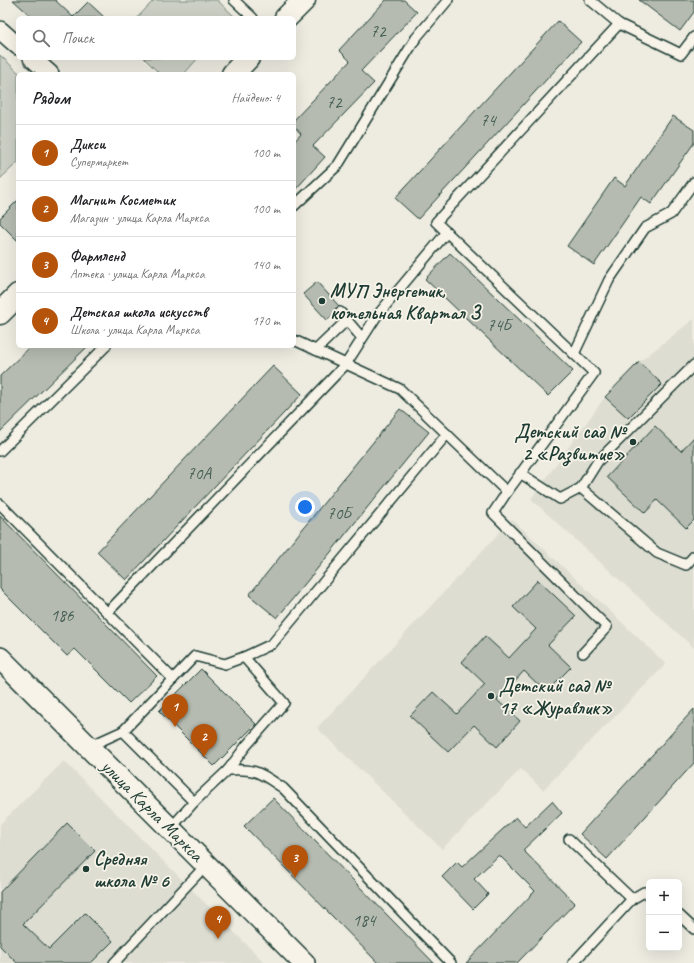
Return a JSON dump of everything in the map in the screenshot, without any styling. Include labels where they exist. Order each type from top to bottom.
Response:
[{"type":"main road","points":[[288,16],[304,0]]},
{"type":"main road","points":[[235,72],[246,60]]},
{"type":"main road","points":[[0,313],[16,297]]},
{"type":"street","points":[[0,30],[16,44]]},
{"type":"street","points":[[34,60],[48,72]]},
{"type":"street","name":"улица Карла Маркса","points":[[0,658],[90,746],[304,963]]},
{"type":"lane","points":[[234,0],[252,16]]},
{"type":"lane","points":[[296,204],[338,165],[416,38],[448,0]]},
{"type":"lane","points":[[590,0],[619,24],[681,54],[694,37]]},
{"type":"lane","points":[[583,653],[607,626],[493,513],[520,473],[594,373],[436,222],[619,24]]},
{"type":"lane","points":[[574,354],[609,280],[645,228],[670,214],[694,182]]},
{"type":"lane","points":[[108,612],[346,364],[376,317],[447,232]]},
{"type":"lane","points":[[340,312],[362,338]]},
{"type":"lane","points":[[316,350],[347,320]]},
{"type":"lane","points":[[296,341],[400,389],[507,492]]},
{"type":"lane","points":[[0,451],[104,348]]},
{"type":"lane","points":[[520,473],[560,499],[581,488],[598,461],[694,365]]},
{"type":"lane","points":[[90,746],[123,731],[195,656],[224,664],[244,657],[272,644],[447,434]]},
{"type":"lane","points":[[581,488],[657,553],[686,565],[694,556]]},
{"type":"lane","points":[[0,504],[173,679]]},
{"type":"lane","points":[[171,828],[194,802],[228,770],[246,746],[284,703],[244,657]]},
{"type":"lane","points":[[123,731],[194,802]]},
{"type":"lane","points":[[228,770],[255,770],[283,788],[451,963]]},
{"type":"lane","points":[[569,839],[632,899]]},
{"type":"lane","points":[[114,963],[207,864]]},
{"type":"lane","points":[[573,963],[632,899],[644,892],[646,892]]},
{"type":"lane","points":[[682,918],[694,928]]},
{"type":"shaded area","points":[[154,0],[217,0],[234,16],[139,16]]},
{"type":"shaded area","points":[[0,55],[18,72],[16,72],[16,164],[0,179]]},
{"type":"shaded area","points":[[146,60],[196,60],[186,72],[158,72]]},
{"type":"shaded area","name":"Детский сад № 2 «Развитие»","points":[[694,319],[694,648],[531,499],[605,397],[639,362]]},
{"type":"shaded area","name":"Детский сад № 17 «Журавлик»","points":[[512,519],[666,664],[543,790],[521,769],[442,849],[317,728]]},
{"type":"shaded area","name":"Средняя школа № 6","points":[[64,761],[265,963],[0,963],[0,824]]},
{"type":"building","points":[[13,0],[55,0],[72,16],[31,16]]},
{"type":"building","points":[[386,0],[404,0],[417,12],[361,71],[374,83],[313,146],[325,157],[296,189],[296,140],[301,134],[296,128],[296,118],[350,61],[339,50]]},
{"type":"building","points":[[639,0],[694,0],[694,12],[680,31]]},
{"type":"building","points":[[88,2],[103,16],[74,16]]},
{"type":"building","points":[[558,21],[581,42],[418,219],[395,198]]},
{"type":"building","points":[[673,116],[694,130],[694,143],[651,204],[641,197],[594,265],[567,246],[614,178],[625,186]]},
{"type":"building","points":[[16,202],[16,239],[0,223],[0,218]]},
{"type":"building","points":[[450,253],[573,371],[548,396],[425,279]]},
{"type":"building","name":"МУП Энергетик, котельная Квартал З","points":[[317,282],[339,306],[335,310],[334,314],[327,320],[303,294]]},
{"type":"building","points":[[29,348],[86,348],[0,432],[0,376]]},
{"type":"building","points":[[639,362],[662,384],[628,418],[605,397]]},
{"type":"building","points":[[273,366],[302,394],[126,580],[97,552]]},
{"type":"building","points":[[400,409],[429,432],[277,618],[249,595]]},
{"type":"building","points":[[655,426],[681,451],[694,437],[694,520],[686,528],[657,500],[645,513],[607,477]]},
{"type":"building","points":[[0,516],[157,676],[129,703],[75,649],[67,656],[0,589]]},
{"type":"building","points":[[538,580],[576,616],[548,645],[571,667],[546,692],[524,671],[497,700],[520,721],[497,747],[474,725],[448,752],[410,716],[433,692],[457,714],[485,684],[462,662],[485,636],[509,658],[536,629],[513,607]]},
{"type":"building","points":[[201,669],[256,724],[214,766],[159,711]]},
{"type":"building","points":[[694,709],[694,763],[607,859],[580,834]]},
{"type":"building","points":[[273,798],[434,963],[378,963],[244,826]]},
{"type":"building","points":[[552,801],[562,813],[523,850],[575,903],[517,963],[466,963],[535,891],[499,855],[474,879],[488,894],[473,909],[442,877],[457,862],[462,867],[516,817],[525,827]]},
{"type":"building","points":[[67,823],[95,851],[23,924],[49,949],[85,913],[113,941],[91,963],[17,963],[0,946],[0,892]]},
{"type":"place","name":"МУП Энергетик, котельная Квартал З","points":[[322,301]]},
{"type":"place","name":"Детский сад № 2 «Развитие»","points":[[633,442]]},
{"type":"place","name":"Детский сад № 17 «Журавлик»","points":[[491,696]]},
{"type":"place","name":"Дикси","points":[[175,727]]},
{"type":"place","name":"Магнит Косметик","points":[[204,757]]},
{"type":"place","name":"Средняя школа № 6","points":[[86,869]]},
{"type":"place","name":"Фармленд","points":[[295,878]]},
{"type":"place","name":"Детская школа искусств","points":[[218,939]]}]
